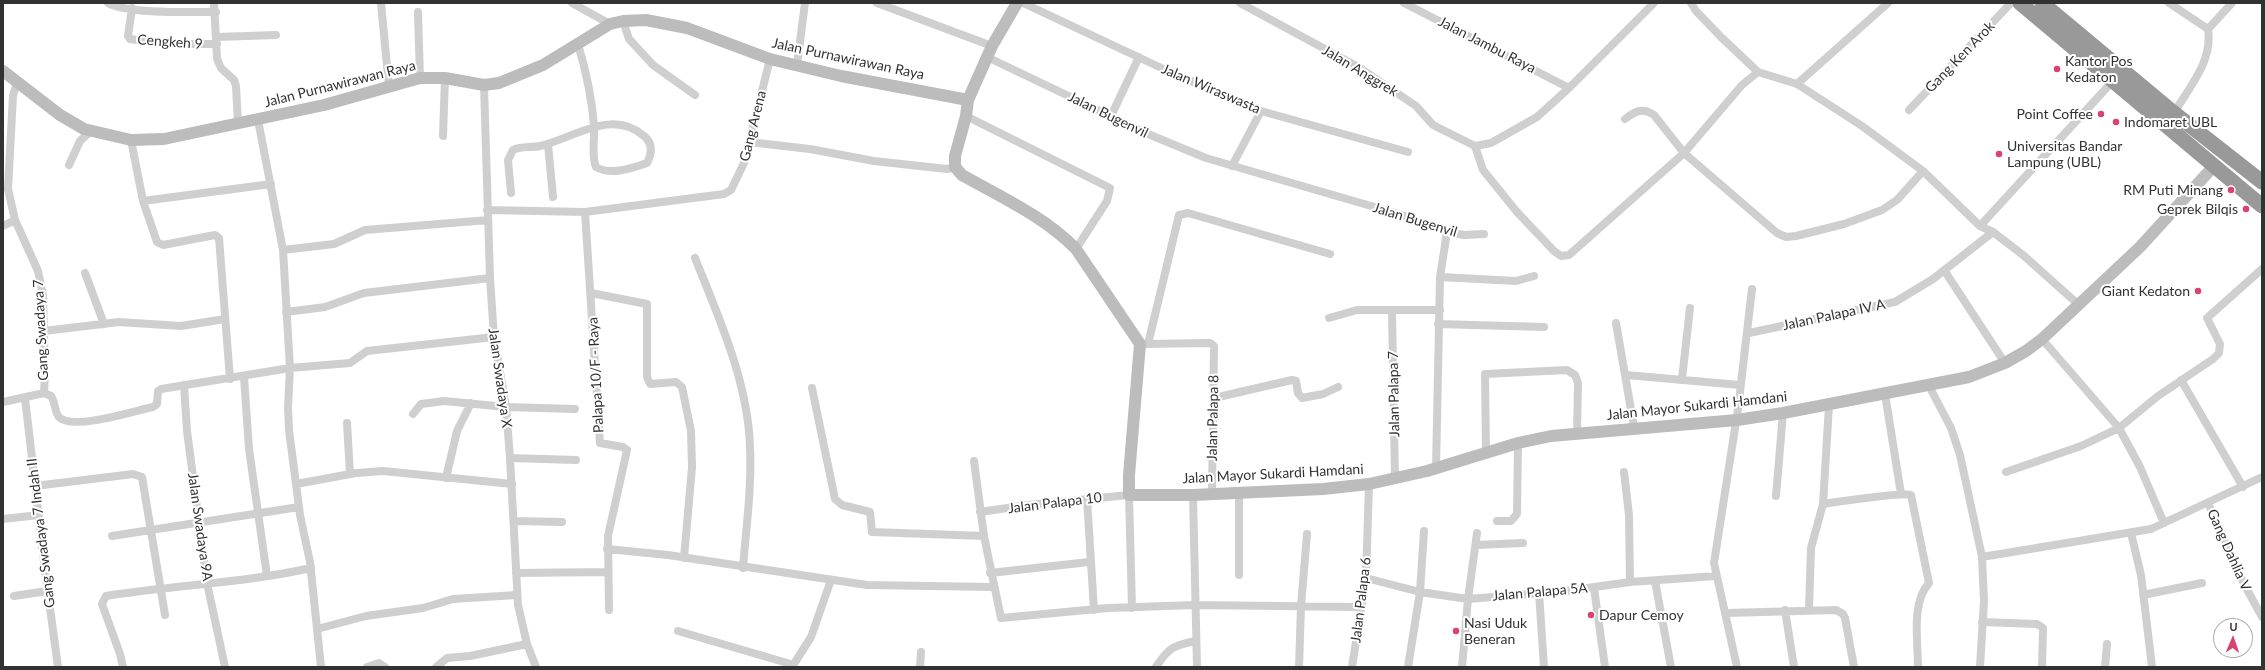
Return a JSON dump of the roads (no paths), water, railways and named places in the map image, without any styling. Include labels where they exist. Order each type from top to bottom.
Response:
[{"type":"highway","points":[[2020,3],[2213,167],[2262,206]]},
{"type":"highway","points":[[2042,3],[2174,113],[2262,182]]},
{"type":"street","points":[[108,3],[117,7],[216,12]]},
{"type":"street","points":[[214,3],[216,12],[218,65],[234,80],[236,86],[238,124]]},
{"type":"street","points":[[381,3],[389,87]]},
{"type":"street","points":[[572,3],[610,24]]},
{"type":"street","points":[[797,65],[805,3]]},
{"type":"street","name":"Jalan Bugenvil","points":[[877,3],[901,7],[1111,116],[1179,148],[1232,166],[1402,215],[1447,232],[1464,235],[1484,234]]},
{"type":"street","points":[[1017,3],[990,52],[968,100],[966,116],[955,156],[955,167],[962,175],[1056,230],[1076,249],[1144,344]]},
{"type":"street","name":"Jalan Wiraswasta","points":[[1023,3],[1139,57],[1261,111],[1408,152]]},
{"type":"street","name":"Jalan Anggrek","points":[[1240,3],[1360,68],[1416,106],[1433,125],[1475,146]]},
{"type":"street","name":"Jalan Jambu Raya","points":[[1404,3],[1569,88]]},
{"type":"street","points":[[1654,3],[1569,88],[1537,117],[1491,143],[1475,146],[1483,170],[1517,212],[1561,256],[1569,255],[1684,153],[1737,90],[1758,72]]},
{"type":"street","points":[[1691,3],[1696,11],[1721,37],[1758,72],[1797,84],[1862,126],[1923,171],[1980,226],[1993,232],[2023,255],[2079,306]]},
{"type":"street","points":[[1797,84],[1888,3]]},
{"type":"street","name":"Gang Ken Arok","points":[[1909,110],[2011,3]]},
{"type":"street","points":[[2169,3],[2208,29]]},
{"type":"street","points":[[2174,113],[2205,61],[2209,51],[2208,29],[2232,3]]},
{"type":"street","name":"Cengkeh 9","points":[[132,8],[128,36],[130,39],[169,44],[217,40]]},
{"type":"street","points":[[418,12],[420,78]]},
{"type":"street","points":[[623,21],[629,39],[653,65],[695,95]]},
{"type":"street","name":"Jalan Purnawirawan Raya","points":[[3,72],[75,125],[91,131],[130,140],[164,139],[324,105],[420,78],[445,78],[484,85],[499,83],[531,71],[610,24],[623,21],[656,21],[687,28],[770,59],[841,76],[968,100]]},
{"type":"street","points":[[217,40],[276,35]]},
{"type":"street","points":[[512,193],[508,160],[511,152],[516,148],[533,148],[548,144],[594,127],[625,124],[639,131],[648,139],[651,148],[647,163],[619,170],[606,170],[596,167],[594,158],[594,127],[587,76],[578,44]]},
{"type":"street","points":[[1111,116],[1139,57]]},
{"type":"street","name":"Gang Arena","points":[[585,212],[724,194],[731,190],[738,179],[770,59]]},
{"type":"street","points":[[443,136],[445,78]]},
{"type":"street","name":"Gang Swadaya 7","points":[[17,82],[13,96],[7,142],[8,188],[15,220],[38,271],[43,294],[46,374],[44,393]]},
{"type":"street","points":[[1980,226],[2112,82]]},
{"type":"street","name":"Jalan Swadaya X","points":[[484,85],[490,278],[494,337],[506,407],[515,521],[517,595],[527,644],[536,667]]},
{"type":"street","points":[[1232,166],[1261,111]]},
{"type":"street","points":[[1625,118],[1637,111],[1649,111],[1664,125],[1684,153],[1777,233],[1786,237],[1844,224],[1882,210],[1897,200],[1923,171]]},
{"type":"street","points":[[966,116],[1110,188],[1107,201],[1076,249]]},
{"type":"street","points":[[258,120],[283,250],[290,368],[289,430],[296,484],[311,568],[321,667]]},
{"type":"street","points":[[69,165],[80,141],[91,131]]},
{"type":"street","points":[[130,140],[143,201],[157,242],[160,244],[215,235],[219,238],[230,379]]},
{"type":"street","points":[[749,142],[810,149],[874,161],[947,169],[955,167]]},
{"type":"street","points":[[548,144],[553,197]]},
{"type":"street","name":"Jalan Mayor Sukardi Hamdani","points":[[1129,495],[1194,495],[1323,489],[1369,484],[1436,469],[1518,443],[1578,433],[1736,420],[1783,414],[1969,377],[2006,363],[2042,339],[2079,306],[2140,247],[2213,167]]},
{"type":"street","points":[[143,201],[271,184]]},
{"type":"street","points":[[487,210],[585,212]]},
{"type":"street","name":"Palapa 10/F - Raya","points":[[585,212],[600,443],[623,447],[627,450],[612,517],[607,549],[609,610]]},
{"type":"street","points":[[1132,608],[1129,475],[1144,344],[1179,215],[1188,213],[1330,254]]},
{"type":"street","points":[[3,226],[15,220]]},
{"type":"street","points":[[283,250],[334,244],[365,230],[488,220]]},
{"type":"street","points":[[1436,469],[1440,277],[1447,232]]},
{"type":"street","name":"Jalan Palapa IV A","points":[[1749,333],[1886,305],[1902,299],[1944,270],[1993,232]]},
{"type":"street","points":[[695,258],[740,383],[747,422],[750,446],[743,568]]},
{"type":"street","points":[[2006,472],[2081,446],[2119,428],[2219,353],[2220,344],[2207,318],[2262,269]]},
{"type":"street","points":[[1944,270],[2006,363]]},
{"type":"street","points":[[85,273],[104,324]]},
{"type":"street","points":[[1440,277],[1516,281],[1534,276]]},
{"type":"street","points":[[286,312],[325,307],[364,293],[490,278]]},
{"type":"street","points":[[1738,667],[1727,613],[1716,576],[1714,563],[1718,531],[1725,502],[1740,385],[1749,333],[1752,289]]},
{"type":"street","points":[[591,293],[647,304],[647,377],[650,384],[676,382],[682,387],[691,431],[692,467],[684,558]]},
{"type":"street","points":[[1682,379],[1690,308]]},
{"type":"street","points":[[1329,318],[1357,310],[1440,310]]},
{"type":"street","name":"Jalan Palapa 7","points":[[1392,310],[1396,479]]},
{"type":"street","points":[[44,331],[119,322],[181,326],[225,319]]},
{"type":"street","points":[[1616,323],[1634,428]]},
{"type":"street","points":[[1438,324],[1544,327]]},
{"type":"street","points":[[3,402],[44,393],[52,396],[59,417],[65,421],[81,422],[153,407],[157,404],[159,390],[244,377],[290,368],[353,362],[367,351],[494,337]]},
{"type":"street","points":[[2042,339],[2119,428],[2140,467],[2164,523]]},
{"type":"street","name":"Jalan Palapa 8","points":[[1144,344],[1212,344],[1215,348],[1212,493]]},
{"type":"street","points":[[1486,454],[1485,374],[1567,370],[1575,375],[1578,383],[1578,433]]},
{"type":"street","points":[[1626,375],[1740,385]]},
{"type":"street","points":[[244,377],[249,449],[267,576]]},
{"type":"street","points":[[1214,398],[1292,380],[1296,381],[1298,393],[1302,398],[1323,394],[1338,387]]},
{"type":"street","points":[[2181,380],[2243,487]]},
{"type":"street","points":[[1928,384],[1951,428],[1960,455],[1982,557],[1984,601],[1980,667]]},
{"type":"street","name":"Jalan Swadaya 9A","points":[[184,385],[187,431],[207,583],[226,667]]},
{"type":"street","points":[[812,388],[835,499],[842,505],[870,512],[872,532],[984,536]]},
{"type":"street","points":[[1885,394],[1901,494]]},
{"type":"street","name":"Gang Swadaya 7 Indah II","points":[[25,398],[47,592],[58,667]]},
{"type":"street","points":[[413,414],[418,406],[444,401],[506,407],[575,410]]},
{"type":"street","points":[[446,478],[457,431],[471,403]]},
{"type":"street","points":[[1809,610],[1811,548],[1823,504],[1829,405]]},
{"type":"street","points":[[1776,496],[1783,414]]},
{"type":"street","points":[[347,424],[350,474]]},
{"type":"street","points":[[1497,521],[1511,521],[1517,514],[1518,443]]},
{"type":"street","points":[[510,458],[576,460]]},
{"type":"street","points":[[974,462],[990,573],[1001,618],[1094,610],[1196,605],[1360,607]]},
{"type":"street","points":[[296,484],[350,474],[383,471],[512,484]]},
{"type":"street","points":[[1624,472],[1629,516],[1630,582]]},
{"type":"street","points":[[35,486],[139,475],[144,481],[150,530],[164,615]]},
{"type":"street","points":[[1982,557],[2131,533],[2164,523],[2262,477]]},
{"type":"street","name":"Jalan Palapa 6","points":[[1352,667],[1360,607],[1366,578],[1369,484]]},
{"type":"street","points":[[1239,492],[1239,575]]},
{"type":"street","points":[[1823,504],[1884,498],[1901,494],[1911,495],[1929,583],[1920,596],[1917,610],[1918,667]]},
{"type":"street","name":"Jalan Palapa 10","points":[[980,512],[1028,505],[1129,495]]},
{"type":"street","points":[[1194,495],[1196,605],[1195,641],[1197,667]]},
{"type":"street","points":[[1087,499],[1094,610]]},
{"type":"street","name":"Gang Dahlia V","points":[[2208,503],[2244,584],[2262,617]]},
{"type":"street","points":[[112,536],[300,507]]},
{"type":"street","points":[[3,519],[39,515]]},
{"type":"street","points":[[515,521],[562,522]]},
{"type":"street","points":[[1408,667],[1420,592],[1424,531]]},
{"type":"street","points":[[1462,667],[1468,599],[1477,533]]},
{"type":"street","points":[[2131,533],[2141,575],[2152,667]]},
{"type":"street","points":[[1299,667],[1301,606],[1307,534]]},
{"type":"street","points":[[1476,544],[1523,543]]},
{"type":"street","points":[[607,549],[684,558],[743,568],[867,585],[993,587]]},
{"type":"street","points":[[990,573],[1090,562]]},
{"type":"street","points":[[123,667],[120,654],[103,608],[103,600],[106,596],[160,588],[267,576],[311,568]]},
{"type":"street","points":[[516,573],[607,572]]},
{"type":"street","name":"Jalan Palapa 5A","points":[[1366,578],[1420,592],[1468,599],[1594,588],[1630,582],[1716,576]]},
{"type":"street","points":[[678,631],[793,666],[811,637],[831,580]]},
{"type":"street","points":[[1655,581],[1671,667]]},
{"type":"street","points":[[2143,594],[2202,583]]},
{"type":"street","points":[[1594,588],[1605,667]]},
{"type":"street","points":[[14,596],[47,592]]},
{"type":"street","points":[[1539,593],[1544,667]]},
{"type":"street","points":[[317,629],[366,616],[423,608],[453,599],[517,595]]},
{"type":"street","points":[[1727,613],[1785,610],[1836,610],[1843,614],[1854,667]]},
{"type":"street","points":[[1785,610],[1794,667]]},
{"type":"street","points":[[1982,622],[2037,624],[2043,628],[2042,667]]},
{"type":"street","points":[[1156,667],[1166,651],[1173,646],[1195,641]]},
{"type":"street","points":[[436,667],[447,658],[470,656],[527,644]]},
{"type":"street","points":[[2105,667],[2107,644]]},
{"type":"street","points":[[920,667],[921,652]]},
{"type":"street","points":[[367,667],[379,663],[384,667]]},
{"type":"place","name":"Kantor Pos Kedaton","points":[[2057,69]]},
{"type":"place","name":"Point Coffee","points":[[2101,114]]},
{"type":"place","name":"Indomaret UBL","points":[[2116,122]]},
{"type":"place","name":"Universitas Bandar Lampung (UBL)","points":[[1999,154]]},
{"type":"place","name":"RM Puti Minang","points":[[2231,190]]},
{"type":"place","name":"Geprek Bilqis","points":[[2246,209]]},
{"type":"place","name":"Giant Kedaton","points":[[2198,291]]},
{"type":"place","name":"Dapur Cemoy","points":[[1591,615]]},
{"type":"place","name":"Nasi Uduk Beneran","points":[[1456,631]]}]
